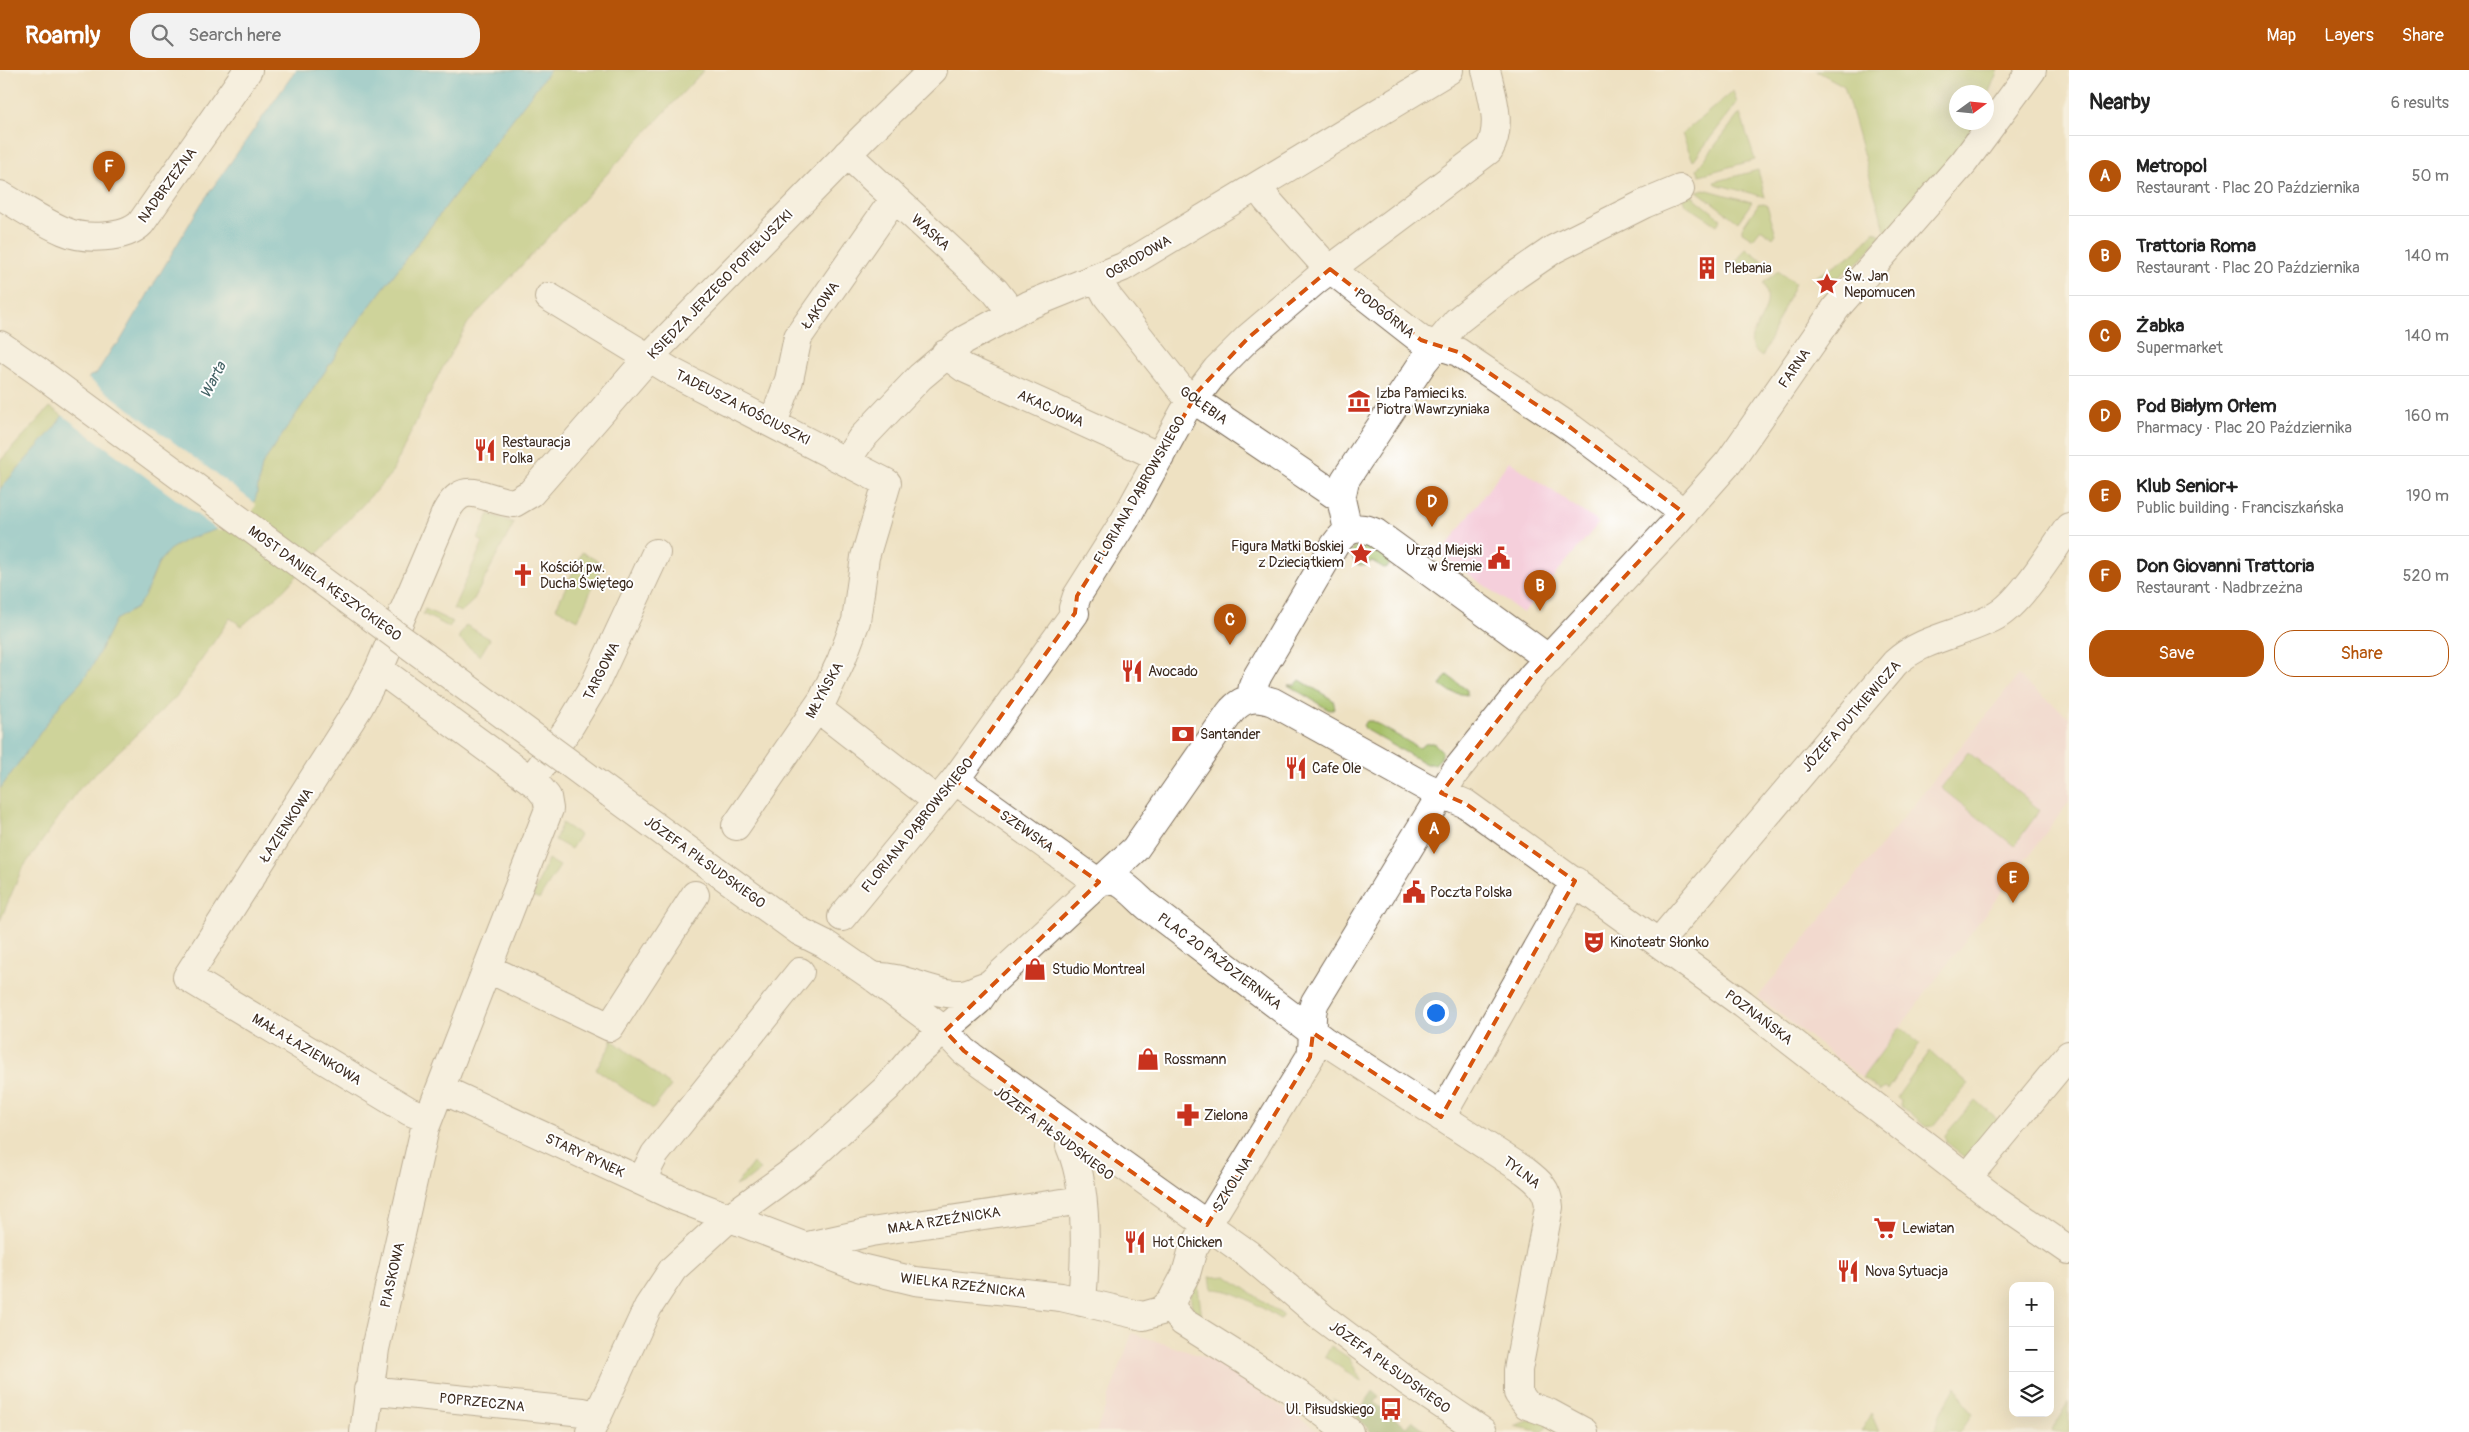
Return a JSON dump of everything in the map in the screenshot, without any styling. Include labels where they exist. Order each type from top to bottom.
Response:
[{"type":"street","name":"NADBRZEŻNA","points":[[0,195],[72,234],[114,235],[132,230],[141,223],[248,70]]},
{"type":"street","name":"KSIĘDZA JERZEGO POPIEŁUSZKI","points":[[514,503],[531,494],[649,357],[847,154],[934,70]]},
{"type":"street","name":"OGRODOWA","points":[[846,460],[861,439],[920,377],[945,354],[976,332],[1010,314],[1123,268],[1449,70]]},
{"type":"street","name":"FLORIANA DĄBROWSKIEGO","points":[[842,917],[955,780],[1075,614],[1073,608],[1077,596],[1125,520],[1193,399],[1212,375],[1242,344],[1330,269],[1489,150],[1496,128],[1486,70]]},
{"type":"street","name":"FARNA","points":[[1549,659],[1684,514],[1737,451],[1836,308],[1964,162],[2032,70]]},
{"type":"street","name":"WĄSKA","points":[[847,154],[995,291],[1006,305],[1010,314]]},
{"type":"street","name":"PODGÓRNA","points":[[1257,186],[1330,269],[1421,340],[1458,352],[1530,400],[1684,514]]},
{"type":"street","points":[[1348,530],[1340,499],[1345,480],[1436,344],[1469,311],[1543,256],[1644,204],[1680,189]]},
{"type":"street","name":"ŁĄKOWA","points":[[773,423],[789,380],[798,337],[894,199]]},
{"type":"street","name":"GOŁĘBIA","points":[[1098,279],[1107,296],[1176,385],[1193,399],[1340,499]]},
{"type":"street","name":"TADEUSZA KOŚCIUSZKI","points":[[549,297],[672,372],[846,460],[887,483]]},
{"type":"street","name":"MOST DANIELA KĘSZYCKIEGO","points":[[0,345],[611,794]]},
{"type":"street","name":"AKACJOWA","points":[[945,354],[964,368],[1160,457]]},
{"type":"street","name":"MŁYŃSKA","points":[[736,826],[816,708],[835,674],[853,630],[858,612],[864,557],[887,483]]},
{"type":"street","name":"ŁAZIENKOWA","points":[[187,977],[337,745],[379,669],[446,512],[455,498],[461,494],[475,492],[514,503]]},
{"type":"street","name":"JÓZEFA DUTKIEWICZA","points":[[1659,942],[1895,663],[1918,647],[1988,620],[2007,608],[2069,527]]},
{"type":"street","points":[[1251,698],[1255,680],[1337,540],[1348,530],[1361,528],[1376,533],[1549,659],[1513,699],[1441,793],[1316,1002],[1311,1015],[1311,1030]]},
{"type":"street","name":"TARGOWA","points":[[531,780],[568,729],[594,686],[656,553]]},
{"type":"street","points":[[379,669],[531,780],[547,797],[548,816],[428,1119]]},
{"type":"street","points":[[593,1424],[657,1291],[681,1261],[730,1217],[806,1162],[887,1088],[914,1056],[978,1001],[989,984],[1135,849],[1233,708],[1244,700],[1251,698],[1272,702],[1441,793]]},
{"type":"street","points":[[816,708],[937,801]]},
{"type":"street","name":"SZEWSKA","points":[[955,780],[1084,873],[1100,881]]},
{"type":"street","name":"POZNAŃSKA","points":[[1441,793],[1466,804],[1659,942],[1753,1012],[1967,1178],[2069,1250]]},
{"type":"street","name":"JÓZEFA PIŁSUDSKIEGO","points":[[611,794],[799,931],[825,944],[873,977],[938,1036],[1070,1146],[1202,1233],[1248,1254],[1322,1318],[1483,1432]]},
{"type":"street","name":"PLAC 20 PAŹDZIERNIKA","points":[[1100,881],[1111,881],[1123,885],[1147,906],[1311,1030]]},
{"type":"street","points":[[1441,1117],[1575,881]]},
{"type":"street","points":[[491,962],[610,1027],[695,896]]},
{"type":"street","name":"JÓZEFA PIŁSUDSKIEGO","points":[[799,931],[819,955],[899,1020],[938,1036],[964,1051],[1038,1106],[1094,1142],[1202,1233]]},
{"type":"street","points":[[642,1181],[655,1154],[800,972]]},
{"type":"street","name":"MAŁA ŁAZIENKOWA","points":[[187,977],[409,1111],[428,1119]]},
{"type":"street","points":[[873,977],[896,978],[955,994],[969,993],[989,984]]},
{"type":"street","name":"TYLNA","points":[[1311,1030],[1525,1171],[1541,1184],[1549,1199],[1549,1214],[1518,1370],[1518,1393],[1527,1405],[1549,1413],[1584,1432]]},
{"type":"street","name":"SZKOLNA","points":[[1171,1302],[1186,1274],[1189,1259],[1202,1233],[1310,1057],[1312,1051],[1311,1030]]},
{"type":"street","points":[[1967,1178],[2069,1055]]},
{"type":"street","name":"STARY RYNEK","points":[[441,1089],[690,1203],[730,1217]]},
{"type":"street","name":"PIASKOWA","points":[[364,1432],[368,1390],[428,1119]]},
{"type":"street","points":[[1070,1146],[1079,1171],[1082,1200],[1084,1257],[1082,1302]]},
{"type":"street","name":"MAŁA RZEŹNICKA","points":[[808,1246],[871,1232],[1082,1200]]},
{"type":"street","name":"WIELKA RZEŹNICKA","points":[[730,1217],[848,1263],[899,1278],[945,1285],[1050,1296],[1143,1316],[1161,1312],[1171,1302]]},
{"type":"street","points":[[1171,1302],[1174,1312],[1183,1322],[1302,1396],[1348,1432]]},
{"type":"street","name":"POPRZECZNA","points":[[368,1390],[583,1412],[593,1424]]},
{"type":"highlighted area","points":[[1330,269],[1421,340],[1458,352],[1571,428],[1684,513],[1533,675],[1441,793],[1466,804],[1575,881],[1441,1117],[1313,1033],[1310,1057],[1207,1225],[1038,1106],[964,1051],[945,1031],[1099,882],[955,780],[1075,613],[1077,596],[1125,520],[1198,391],[1248,338]]},
{"type":"shaded area","points":[[1509,461],[1599,523],[1523,613],[1441,554]]},
{"type":"shaded area","points":[[2018,676],[2069,717],[2069,802],[1862,1078],[1758,997]]},
{"type":"shaded area","points":[[1132,1333],[1213,1360],[1320,1432],[1096,1432]]},
{"type":"green space","points":[[550,70],[704,70],[468,323],[438,376],[391,474],[284,590],[242,626],[230,618],[177,696],[80,788],[22,869],[0,921],[0,789],[62,702],[81,682],[115,620],[136,608],[151,582],[159,562],[169,550],[185,540],[206,532],[256,497],[262,465],[363,315]]},
{"type":"green space","points":[[1815,70],[1998,70],[1992,85],[1949,85],[1949,130],[1973,130],[1965,147],[1886,234],[1844,86]]},
{"type":"green space","points":[[1733,91],[1737,103],[1693,161],[1682,134]]},
{"type":"green space","points":[[1740,113],[1755,160],[1700,175],[1697,169]]},
{"type":"green space","points":[[1758,170],[1765,197],[1715,184],[1714,182]]},
{"type":"green space","points":[[1704,189],[1752,202],[1738,222],[1697,191]]},
{"type":"green space","points":[[1690,194],[1721,219],[1717,225],[1685,204],[1682,196]]},
{"type":"green space","points":[[1759,203],[1767,205],[1776,234],[1773,238],[1761,229],[1753,239],[1742,232],[1742,228]]},
{"type":"green space","points":[[1874,231],[1881,235],[1865,256],[1839,277],[1812,279],[1856,252]]},
{"type":"green space","points":[[1746,248],[1767,264],[1752,273],[1736,262]]},
{"type":"green space","points":[[1778,271],[1795,283],[1762,357],[1754,349],[1751,342],[1766,306],[1767,295],[1763,283]]},
{"type":"green space","points":[[50,407],[63,416],[0,489],[0,461]]},
{"type":"green space","points":[[489,514],[514,523],[473,601],[461,612],[453,609],[483,542],[478,539]]},
{"type":"green space","points":[[1362,544],[1383,553],[1389,559],[1388,567],[1384,568],[1372,561],[1365,566],[1356,564],[1351,554],[1356,546]]},
{"type":"green space","points":[[582,552],[603,564],[578,620],[556,608]]},
{"type":"green space","points":[[425,609],[453,622],[449,627],[423,614]]},
{"type":"green space","points":[[466,625],[490,639],[480,656],[458,638]]},
{"type":"green space","points":[[1447,675],[1467,690],[1467,695],[1450,692],[1440,685]]},
{"type":"green space","points":[[1300,680],[1333,700],[1335,708],[1329,710],[1288,685],[1295,685]]},
{"type":"green space","points":[[1367,721],[1372,721],[1419,748],[1427,743],[1434,743],[1442,751],[1441,758],[1435,764],[1426,764],[1366,730],[1363,725]]},
{"type":"green space","points":[[1968,752],[2040,810],[2014,846],[1941,788]]},
{"type":"green space","points":[[562,823],[580,835],[571,849],[555,840]]},
{"type":"green space","points":[[548,859],[560,866],[539,899],[533,896]]},
{"type":"green space","points":[[1900,1027],[1920,1043],[1888,1090],[1885,1088],[1880,1091],[1862,1078]]},
{"type":"green space","points":[[611,1039],[671,1086],[653,1109],[596,1069],[611,1045]]},
{"type":"green space","points":[[1930,1051],[1968,1084],[1934,1126],[1926,1127],[1900,1106],[1901,1100],[1897,1097]]},
{"type":"green space","points":[[1975,1100],[2000,1122],[1969,1160],[1946,1142],[1945,1135]]},
{"type":"green space","points":[[753,1163],[761,1170],[748,1180],[735,1186]]},
{"type":"green space","points":[[1227,1276],[1283,1315],[1280,1319],[1239,1295],[1212,1289],[1210,1277]]},
{"type":"green space","points":[[1197,1278],[1202,1319],[1193,1310],[1191,1300]]},
{"type":"green space","points":[[1331,1346],[1349,1358],[1362,1382],[1325,1357]]},
{"type":"green space","points":[[1956,1386],[1972,1414],[1960,1432],[1934,1432],[1940,1414]]},
{"type":"green space","points":[[1373,1391],[1379,1396],[1375,1403],[1406,1427],[1412,1420],[1428,1432],[1371,1432],[1352,1412],[1333,1399],[1358,1413]]},
{"type":"green space","points":[[2069,1401],[2069,1432],[2051,1432]]},
{"type":"green space","points":[[1871,1413],[1879,1432],[1861,1432]]},
{"type":"green space","points":[[1534,1419],[1550,1420],[1543,1432],[1514,1426]]},
{"type":"water","name":"Warta","points":[[296,70],[550,70],[363,315],[262,465],[256,497],[250,512],[236,523],[185,540],[169,550],[159,562],[144,597],[136,608],[115,620],[93,665],[81,682],[62,702],[0,789],[0,489],[54,428],[90,376],[96,374],[113,347],[119,343],[201,204]]},
{"type":"pier","points":[[86,377],[256,504],[252,514],[237,525],[219,531],[61,414]]},
{"type":"place","name":"Don Giovanni Trattoria","points":[[109,192]]},
{"type":"place","name":"Plebania","points":[[1707,268]]},
{"type":"place","name":"Św. Jan Nepomucen","points":[[1827,284]]},
{"type":"place","name":"Izba Pamieci ks. Piotra Wawrzyniaka","points":[[1359,401]]},
{"type":"place","name":"Restauracja Polka","points":[[485,450]]},
{"type":"place","name":"Pod Białym Orłem","points":[[1432,527]]},
{"type":"place","name":"Figura Matki Boskiej z Dzieciątkiem","points":[[1361,554]]},
{"type":"place","name":"Urząd Miejski w Śremie","points":[[1499,558]]},
{"type":"place","name":"Kościół pw. Ducha Świętego","points":[[523,575]]},
{"type":"place","name":"Trattoria Roma","points":[[1540,611]]},
{"type":"place","name":"Żabka","points":[[1230,645]]},
{"type":"place","name":"Avocado","points":[[1132,671]]},
{"type":"place","name":"Santander","points":[[1183,734]]},
{"type":"place","name":"Cafe Ole","points":[[1296,768]]},
{"type":"place","name":"Metropol","points":[[1434,854]]},
{"type":"place","name":"Poczta Polska","points":[[1414,892]]},
{"type":"place","name":"Klub Senior+","points":[[2013,903]]},
{"type":"place","name":"Kinoteatr Słonko","points":[[1594,942]]},
{"type":"place","name":"Studio Montreal","points":[[1035,969]]},
{"type":"place","name":"Rossmann","points":[[1148,1059]]},
{"type":"place","name":"Zielona","points":[[1188,1115]]},
{"type":"place","name":"Lewiatan","points":[[1885,1228]]},
{"type":"place","name":"Hot Chicken","points":[[1135,1242]]},
{"type":"place","name":"Nova Sytuacja","points":[[1848,1271]]},
{"type":"place","name":"Ul. Piłsudskiego","points":[[1391,1409]]}]
